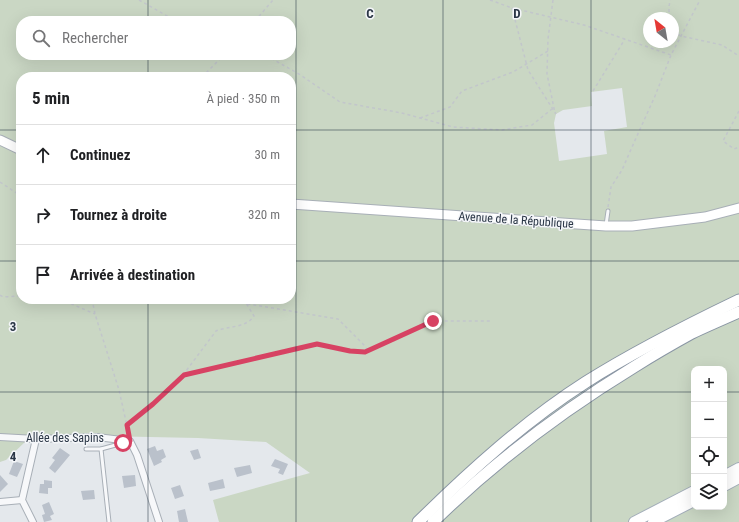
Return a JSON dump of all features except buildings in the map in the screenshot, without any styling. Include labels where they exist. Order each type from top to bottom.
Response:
[{"type":"highway","points":[[418,522],[488,457],[542,413],[586,382],[680,328],[739,300]]},
{"type":"highway","points":[[433,522],[496,465],[551,422],[593,392],[692,333],[739,312]]},
{"type":"main road","points":[[0,140],[16,148]]},
{"type":"main road","name":"Avenue de la République","points":[[296,204],[606,226],[632,226],[705,218],[739,208]]},
{"type":"main road","points":[[727,474],[739,468]]},
{"type":"main road","points":[[727,484],[739,478]]},
{"type":"main road","points":[[634,522],[691,493]]},
{"type":"main road","points":[[653,522],[691,503]]},
{"type":"street","name":"Allée des Sapins","points":[[0,437],[36,439],[97,437],[130,441]]},
{"type":"street","points":[[33,522],[22,500],[36,439]]},
{"type":"street","points":[[130,441],[137,455],[159,522]]},
{"type":"street","points":[[0,502],[22,500]]},
{"type":"lane","points":[[606,226],[608,211]]},
{"type":"lane","points":[[86,449],[101,449],[123,443],[123,440]]},
{"type":"lane","points":[[101,449],[109,522]]},
{"type":"path","points":[[139,0],[167,16]]},
{"type":"path","points":[[260,16],[274,0]]},
{"type":"path","points":[[490,0],[512,8],[584,25],[671,55]]},
{"type":"path","points":[[512,8],[528,70],[556,114],[547,74],[552,0]]},
{"type":"path","points":[[668,12],[670,0]]},
{"type":"path","points":[[608,211],[611,187],[622,170],[655,96],[671,55],[700,0]]},
{"type":"path","points":[[681,36],[722,45],[739,56]]},
{"type":"path","points":[[593,91],[625,39]]},
{"type":"path","points":[[420,118],[450,107],[462,91],[513,72],[548,51]]},
{"type":"path","points":[[207,72],[219,60]]},
{"type":"path","points":[[274,60],[295,72]]},
{"type":"path","points":[[296,72],[340,102],[402,113],[453,127],[502,130],[532,125],[552,109]]},
{"type":"path","points":[[739,111],[723,141],[734,149],[739,147]]},
{"type":"path","points":[[0,182],[16,193]]},
{"type":"path","points":[[0,295],[3,297],[16,296]]},
{"type":"path","points":[[72,304],[95,314]]},
{"type":"path","points":[[93,304],[119,390],[130,441]]},
{"type":"path","points":[[127,425],[153,404],[184,375],[216,331],[250,321],[254,316],[247,304]]},
{"type":"path","points":[[251,304],[338,320],[366,346],[367,351]]},
{"type":"path","points":[[184,375],[317,344],[350,351],[367,351],[433,321],[490,321]]},
{"type":"green space","points":[[0,0],[739,0],[739,522],[219,522],[213,500],[310,473],[266,442],[198,438],[53,435],[25,442],[6,460],[0,462]],"holes":[[[622,88],[627,127],[604,131],[607,154],[559,161],[554,123],[556,114],[563,110],[592,106],[591,92]]]},
{"type":"route","points":[[123,443],[123,440],[130,441],[127,425],[153,404],[184,375],[317,344],[350,351],[365,352],[433,321]]}]
